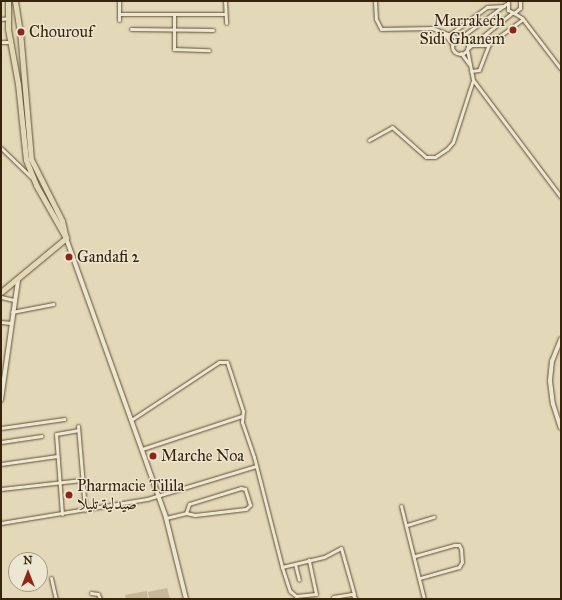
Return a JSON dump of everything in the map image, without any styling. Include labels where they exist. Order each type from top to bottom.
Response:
[{"type":"main road","points":[[8,1],[10,42],[13,55],[24,149],[32,177],[66,238]]},
{"type":"main road","points":[[14,1],[22,53],[31,159],[62,221],[66,238]]},
{"type":"main road","points":[[8,20],[14,18],[18,20]]},
{"type":"main road","points":[[13,55],[22,53]]},
{"type":"main road","points":[[1,292],[18,280],[66,238]]},
{"type":"street","points":[[119,20],[120,1]]},
{"type":"street","points":[[225,1],[226,23]]},
{"type":"street","points":[[375,1],[376,20],[381,29],[432,28],[466,41],[473,80],[561,197]]},
{"type":"street","points":[[442,31],[453,45],[455,52],[461,53],[513,13],[524,1]]},
{"type":"street","points":[[450,34],[487,7],[506,3]]},
{"type":"street","points":[[453,45],[459,38],[506,3]]},
{"type":"street","points":[[506,3],[508,10],[523,19],[561,69]]},
{"type":"street","points":[[520,5],[523,19]]},
{"type":"street","points":[[120,14],[225,14]]},
{"type":"street","points":[[174,14],[175,50],[209,50]]},
{"type":"street","points":[[1,19],[8,20]]},
{"type":"street","points":[[471,71],[479,70],[488,45],[523,19]]},
{"type":"street","points":[[131,29],[213,30]]},
{"type":"street","points":[[1,42],[10,42]]},
{"type":"street","points":[[471,45],[488,45]]},
{"type":"street","points":[[461,53],[470,66]]},
{"type":"street","points":[[369,140],[392,127],[426,157],[437,156],[453,142],[473,80]]},
{"type":"street","points":[[1,148],[32,177]]},
{"type":"street","points":[[66,238],[166,518],[186,599]]},
{"type":"street","points":[[1,400],[12,312],[18,280]]},
{"type":"street","points":[[1,297],[14,300]]},
{"type":"street","points":[[12,312],[52,304]]},
{"type":"street","points":[[1,322],[11,323]]},
{"type":"street","points":[[561,339],[552,361],[550,381],[553,404],[561,428]]},
{"type":"street","points":[[131,420],[222,361],[227,362],[243,411],[242,422],[256,466],[282,567],[292,594],[314,595],[317,593],[309,560]]},
{"type":"street","points":[[142,449],[242,416]]},
{"type":"street","points":[[1,428],[64,419]]},
{"type":"street","points":[[62,514],[56,433],[78,428],[85,510]]},
{"type":"street","points":[[1,442],[42,436]]},
{"type":"street","points":[[1,464],[57,456]]},
{"type":"street","points":[[1,523],[62,514],[158,496],[256,466]]},
{"type":"street","points":[[1,489],[82,480]]},
{"type":"street","points":[[166,518],[186,513],[195,516],[246,509],[250,505],[245,489],[241,488],[189,504],[186,513]]},
{"type":"street","points":[[401,506],[415,556],[424,599]]},
{"type":"street","points":[[407,525],[434,517]]},
{"type":"street","points":[[415,556],[457,545],[462,553],[461,564],[457,568],[420,578]]},
{"type":"street","points":[[282,567],[342,549],[356,599]]},
{"type":"street","points":[[295,564],[299,580]]},
{"type":"street","points":[[51,578],[56,599]]},
{"type":"street","points":[[91,593],[98,594],[100,599]]},
{"type":"street","points":[[333,597],[354,594]]},
{"type":"shaded area","points":[[167,588],[170,599],[149,599],[148,592]]},
{"type":"shaded area","points":[[147,591],[148,599],[126,599],[125,595]]},
{"type":"place","name":"Marrakech Sidi Ghanem","points":[[513,30]]},
{"type":"place","name":"Chourouf","points":[[21,32]]},
{"type":"place","name":"Gandafi 2","points":[[69,257]]},
{"type":"place","name":"Marche Noa","points":[[153,456]]},
{"type":"place","name":"Pharmacie Tilila صيدلية تليلا","points":[[69,495]]}]
